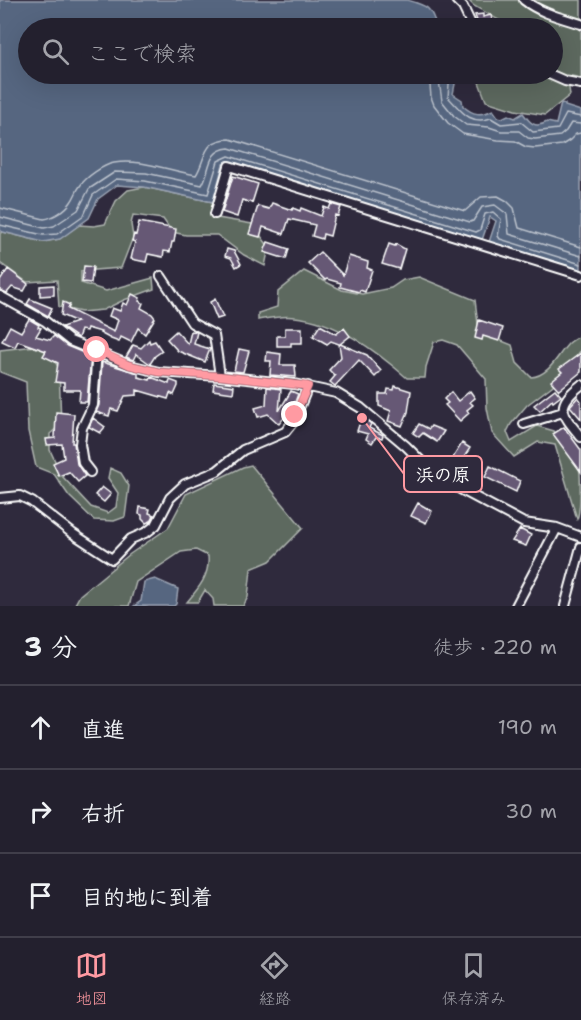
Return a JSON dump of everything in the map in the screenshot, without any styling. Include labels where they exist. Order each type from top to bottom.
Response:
[{"type":"street","points":[[456,0],[463,7],[468,18]]},
{"type":"street","points":[[524,0],[547,13],[562,18]]},
{"type":"street","points":[[563,18],[581,24]]},
{"type":"street","points":[[563,80],[581,84]]},
{"type":"street","points":[[215,214],[229,166],[581,275]]},
{"type":"street","points":[[161,276],[192,323],[214,335],[220,376]]},
{"type":"street","points":[[0,296],[45,321],[70,340],[129,365],[150,371],[308,386],[336,393],[353,403],[406,446],[432,472],[458,488],[524,523],[557,528],[581,537]]},
{"type":"street","points":[[90,472],[83,463],[80,444],[82,428],[93,405],[94,358],[97,350]]},
{"type":"street","points":[[581,385],[564,401],[563,412],[581,437]]},
{"type":"street","points":[[0,498],[20,496],[32,502],[112,560],[130,539],[154,527],[170,498],[185,484],[217,471],[243,450],[285,432],[294,421],[308,386]]},
{"type":"street","points":[[524,424],[563,412]]},
{"type":"street","points":[[516,606],[557,528]]},
{"type":"street","points":[[565,606],[581,547]]},
{"type":"shaded area","points":[[468,0],[581,0],[581,78],[567,75],[570,95],[545,115],[515,110],[486,101],[480,84],[563,84],[563,18],[495,18]]},
{"type":"shaded area","points":[[144,187],[213,202],[218,218],[252,224],[269,247],[265,266],[244,255],[217,235],[186,235],[172,232],[163,219],[133,215],[131,224],[133,237],[121,268],[81,271],[81,283],[106,291],[153,278],[154,289],[103,310],[81,312],[59,307],[57,280],[27,282],[0,263],[0,233],[43,242],[59,239],[79,225],[105,224],[116,201],[128,190]]},
{"type":"shaded area","points":[[304,271],[342,290],[362,294],[391,288],[403,280],[419,277],[475,300],[479,332],[512,345],[517,363],[531,377],[548,369],[568,344],[581,335],[581,350],[565,373],[527,405],[507,432],[511,442],[537,426],[554,431],[579,467],[580,493],[577,519],[555,445],[538,442],[514,457],[492,433],[487,408],[486,379],[457,345],[443,340],[434,342],[425,378],[407,378],[369,348],[326,324],[290,316],[258,320],[258,313],[277,307],[278,292]]},
{"type":"shaded area","points":[[36,346],[49,353],[59,368],[61,424],[50,434],[50,450],[62,476],[91,507],[108,513],[116,507],[118,493],[108,478],[110,468],[121,473],[129,486],[125,517],[114,521],[94,520],[69,496],[54,474],[36,467],[28,431],[26,382],[0,372],[0,350]]},
{"type":"shaded area","points":[[251,465],[303,528],[270,561],[251,569],[248,597],[243,606],[214,606],[213,599],[205,590],[198,602],[187,602],[199,586],[207,569],[208,556],[196,550],[181,552],[136,582],[129,606],[74,606],[80,595],[130,554],[168,528],[186,494]]},
{"type":"water","points":[[0,0],[407,0],[428,8],[434,18],[18,18],[18,84],[455,84],[453,94],[462,100],[463,106],[474,113],[481,114],[493,110],[498,117],[508,115],[515,118],[523,113],[531,122],[539,125],[547,122],[556,124],[561,103],[581,111],[581,270],[489,242],[496,221],[490,217],[482,240],[228,161],[223,164],[213,202],[144,187],[117,185],[98,199],[89,218],[60,239],[43,242],[0,230]]},
{"type":"water","points":[[155,579],[178,589],[176,604],[174,606],[134,606],[141,601],[144,582]]},
{"type":"building","points":[[483,14],[483,17],[491,15],[492,18],[476,18],[475,15]]},
{"type":"building","points":[[233,176],[258,184],[252,203],[242,200],[237,217],[222,212]]},
{"type":"building","points":[[272,203],[292,210],[293,208],[300,211],[301,208],[321,216],[324,207],[329,209],[331,204],[341,207],[338,216],[335,215],[330,236],[323,234],[322,239],[312,236],[315,225],[289,219],[284,234],[263,227],[260,237],[249,234],[258,206],[269,209]]},
{"type":"building","points":[[139,222],[176,229],[170,252],[164,251],[163,257],[148,254],[146,262],[131,259],[135,242],[132,241]]},
{"type":"building","points":[[268,242],[289,249],[286,259],[264,252]]},
{"type":"building","points":[[389,244],[395,246],[396,244],[405,249],[399,269],[382,264]]},
{"type":"building","points":[[227,249],[234,251],[241,264],[236,267],[231,258],[225,256]]},
{"type":"building","points":[[320,252],[343,275],[349,256],[368,262],[367,268],[372,270],[365,292],[340,287],[341,283],[325,280],[308,263]]},
{"type":"building","points":[[84,266],[93,267],[91,283],[82,282]]},
{"type":"building","points":[[8,269],[28,284],[24,291],[12,287],[7,293],[0,290],[0,281]]},
{"type":"building","points":[[54,285],[54,295],[40,296],[40,286]]},
{"type":"building","points":[[132,294],[140,298],[139,301],[143,303],[141,308],[155,318],[145,334],[138,328],[131,342],[121,337],[119,342],[101,332],[87,328],[86,331],[81,330],[78,338],[62,327],[77,322],[61,315],[63,302],[70,305],[68,309],[114,332],[118,320],[109,316],[112,308],[120,311],[123,303],[127,305]]},
{"type":"building","points":[[30,299],[52,308],[48,316],[27,304]]},
{"type":"building","points":[[215,299],[223,317],[217,319],[210,302]]},
{"type":"building","points":[[29,319],[41,328],[36,336],[50,340],[54,336],[67,346],[91,356],[87,402],[79,402],[80,390],[64,390],[64,383],[55,382],[58,363],[43,356],[46,351],[18,341],[15,347],[2,341],[10,326],[21,332]]},
{"type":"building","points":[[479,320],[503,328],[499,341],[483,336],[482,340],[475,338]]},
{"type":"building","points":[[320,325],[336,334],[344,328],[350,336],[340,344],[367,355],[381,371],[375,377],[359,360],[335,386],[330,382],[335,376],[329,370],[341,357],[339,344],[331,341],[327,344],[313,336]]},
{"type":"building","points":[[285,328],[302,328],[302,343],[277,346],[277,336],[285,336]]},
{"type":"building","points":[[176,331],[188,344],[191,331],[197,332],[194,344],[210,349],[205,362],[178,351],[167,339]]},
{"type":"building","points":[[149,340],[150,343],[155,341],[162,351],[150,364],[136,354],[133,360],[126,357],[133,345],[141,348]]},
{"type":"building","points":[[239,349],[249,351],[243,372],[234,371]]},
{"type":"building","points":[[267,352],[281,354],[280,365],[295,365],[296,377],[270,375],[271,361],[266,361]]},
{"type":"building","points":[[581,353],[581,372],[559,390],[551,381],[562,372],[559,369]]},
{"type":"building","points":[[102,362],[138,373],[138,377],[150,380],[151,377],[169,384],[170,380],[178,383],[178,386],[174,395],[170,393],[168,399],[137,390],[137,395],[125,396],[118,411],[111,409],[109,416],[96,412],[99,405]]},
{"type":"building","points":[[214,383],[234,386],[233,393],[213,390]]},
{"type":"building","points":[[395,386],[411,391],[408,412],[402,426],[388,421],[391,411],[379,406],[379,394],[387,394],[388,389],[394,390]]},
{"type":"building","points":[[267,387],[281,389],[279,411],[291,391],[298,394],[293,407],[279,424],[268,414],[258,417],[255,408],[266,405]]},
{"type":"building","points":[[555,389],[561,396],[553,402],[552,400],[540,411],[534,405]]},
{"type":"building","points":[[470,391],[475,398],[470,402],[473,405],[467,410],[469,413],[460,421],[445,405],[448,403],[444,399],[451,392],[458,401]]},
{"type":"building","points":[[578,397],[581,401],[581,419],[570,406]]},
{"type":"building","points":[[56,412],[74,414],[72,443],[74,443],[77,464],[85,476],[78,482],[69,472],[59,476],[53,463],[64,458],[62,444],[47,445],[46,439],[55,438]]},
{"type":"building","points":[[93,418],[105,427],[100,433],[89,427]]},
{"type":"building","points":[[361,419],[371,424],[369,428],[383,435],[382,438],[376,437],[372,443],[366,439],[368,434],[357,431]]},
{"type":"building","points":[[419,424],[429,429],[431,426],[444,431],[437,442],[423,433],[419,437],[413,433]]},
{"type":"building","points":[[564,427],[581,450],[581,472],[553,434]]},
{"type":"building","points":[[462,443],[470,448],[459,465],[462,467],[455,478],[444,472]]},
{"type":"building","points":[[490,466],[520,481],[516,492],[485,477]]},
{"type":"building","points":[[102,487],[111,494],[104,502],[95,495]]},
{"type":"building","points":[[418,503],[432,511],[426,523],[411,516]]},
{"type":"building","points":[[140,507],[150,509],[149,513],[154,515],[151,521],[146,523],[142,519],[142,515],[139,514]]},
{"type":"building","points":[[520,529],[531,535],[526,546],[512,541]]},
{"type":"place","name":"浜の原","points":[[362,418]]},
{"type":"route","points":[[97,350],[129,365],[150,371],[308,386],[295,415]]}]
